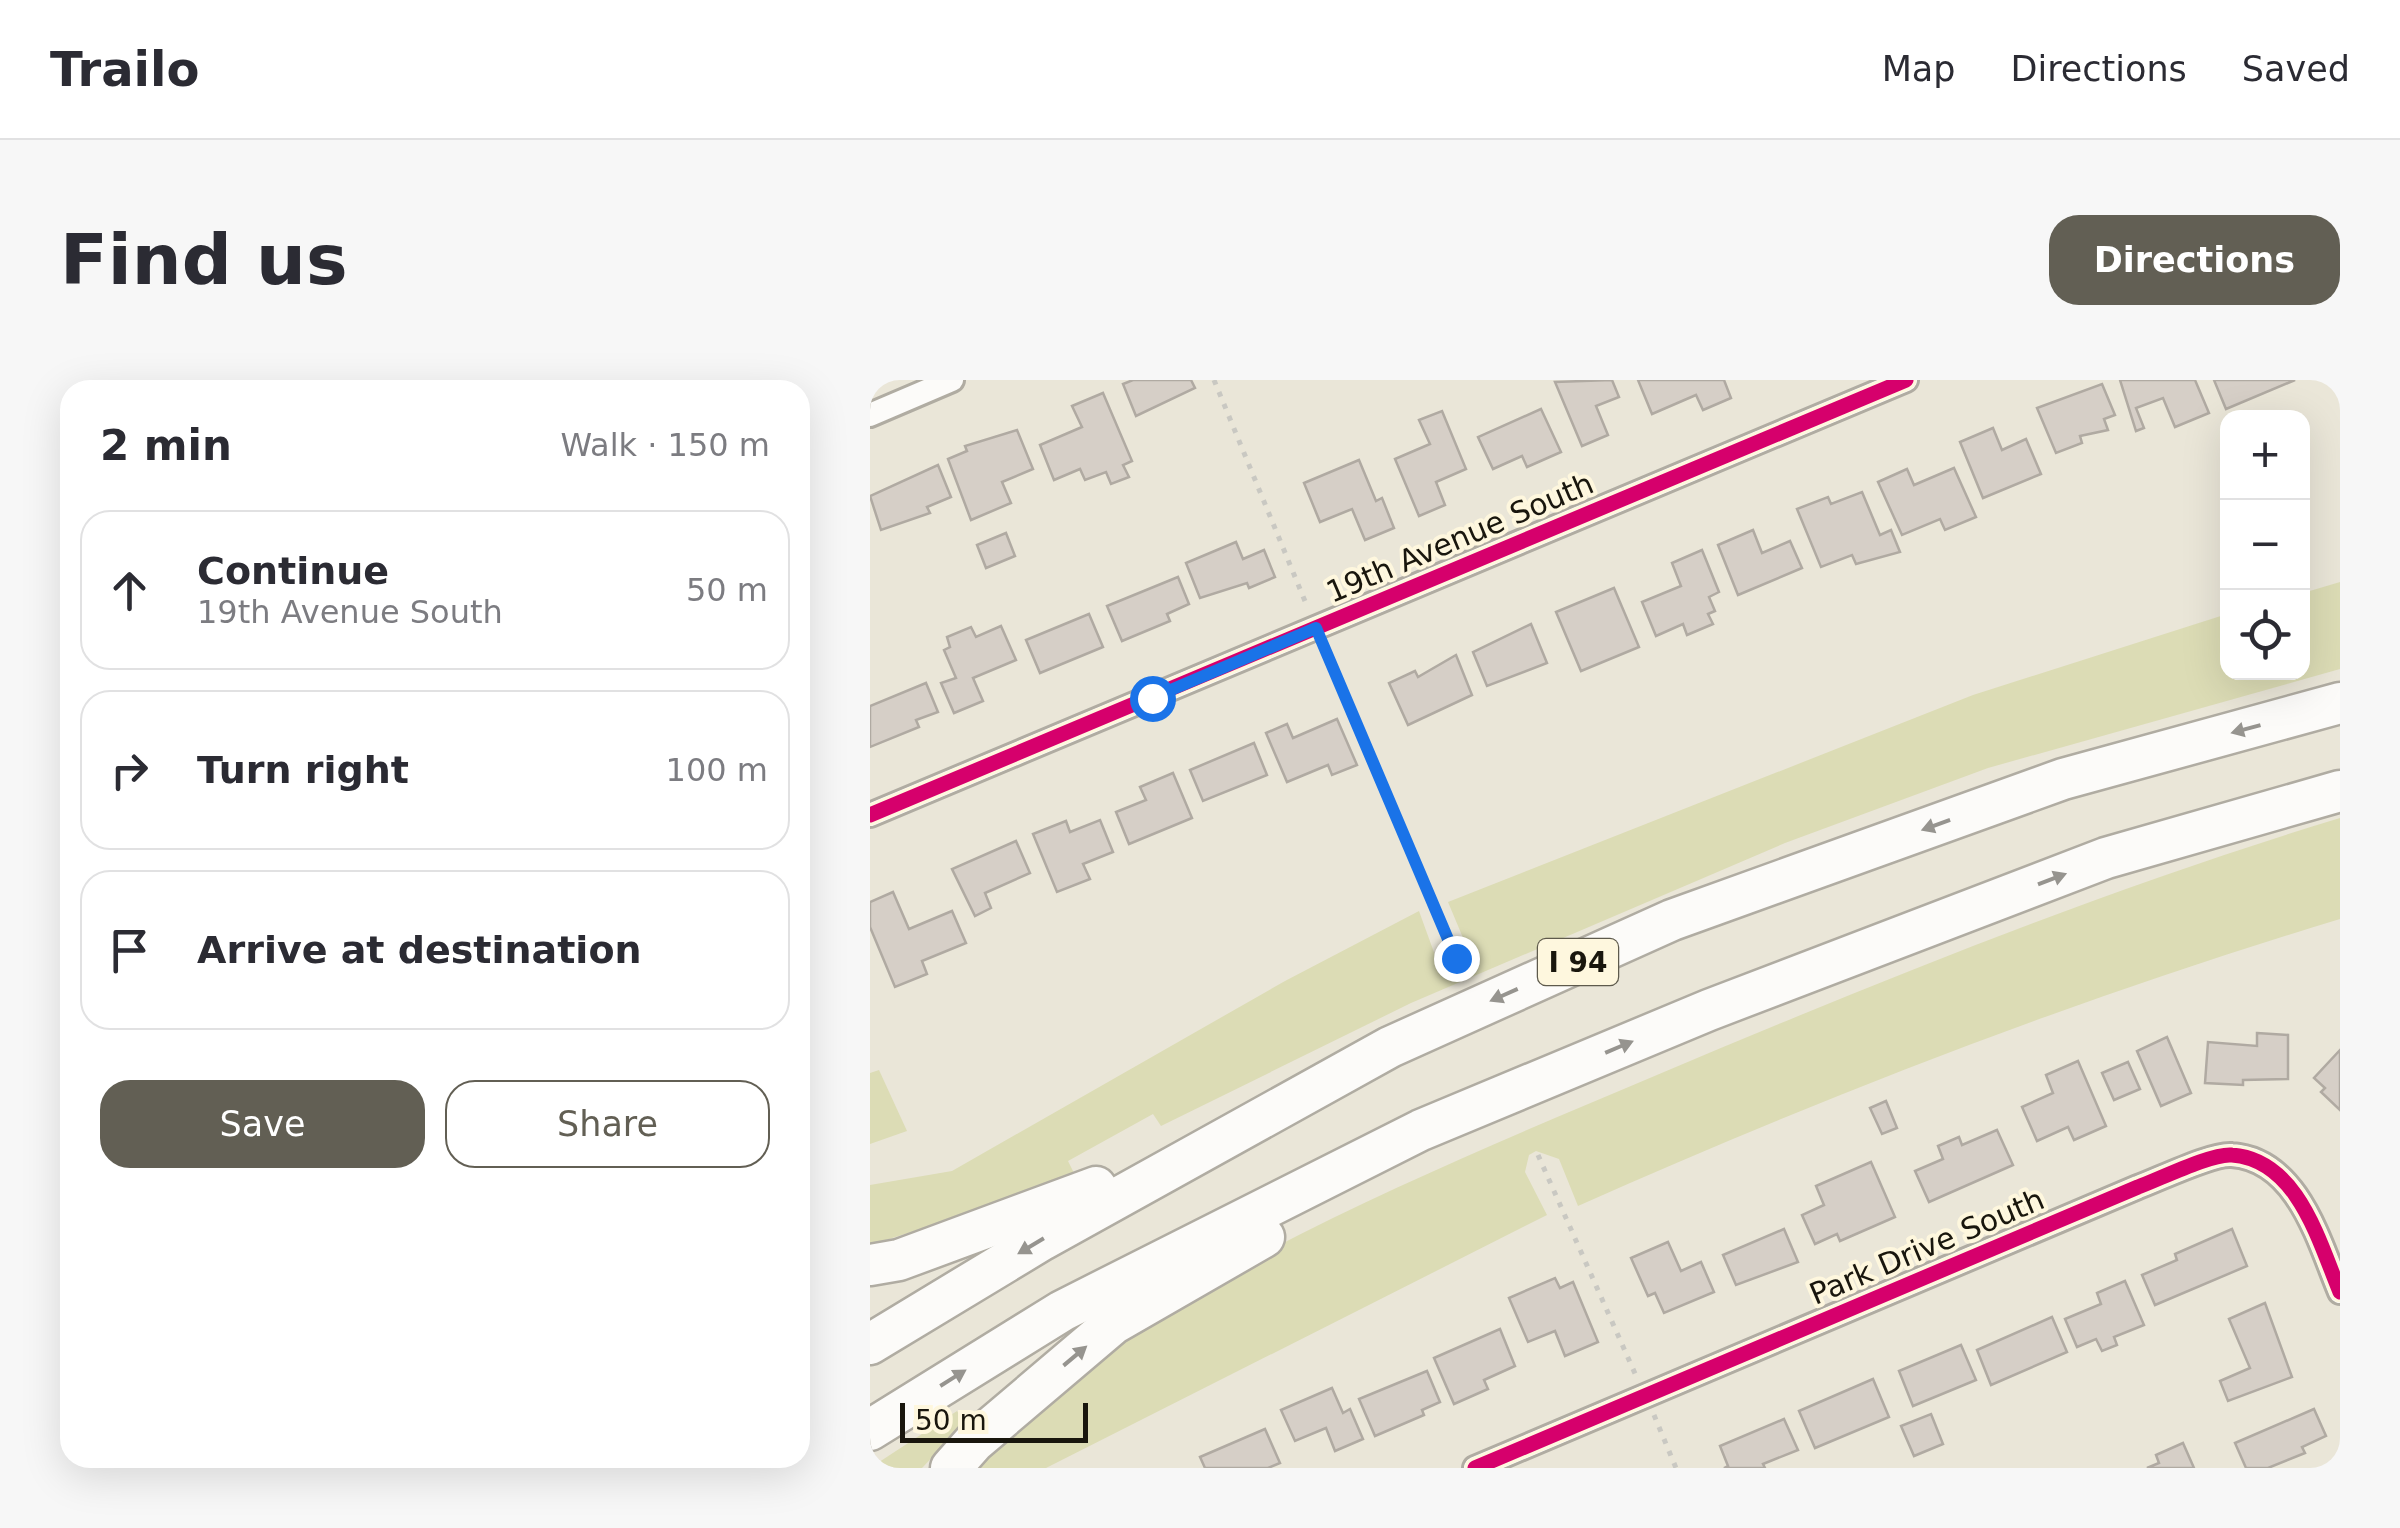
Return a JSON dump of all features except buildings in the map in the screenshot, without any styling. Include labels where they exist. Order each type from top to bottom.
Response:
[{"type":"highway","name":"I 94","points":[[870,1344],[1042,1240],[1390,1047],[1672,920],[2063,779],[2340,703]]},
{"type":"highway","points":[[870,1430],[1062,1311],[1421,1130],[1709,1010],[2106,858],[2340,791]]},
{"type":"highway","points":[[951,1468],[974,1442],[1113,1324],[1529,1085]]},
{"type":"highway","points":[[870,1265],[899,1260],[1217,1142]]},
{"type":"street","points":[[870,415],[952,380]]},
{"type":"street","name":"19th Avenue South","points":[[870,815],[1906,380]]},
{"type":"street","name":"Park Drive South","points":[[1474,1468],[2138,1187],[2230,1154],[2269,1165],[2304,1208],[2340,1292]]},
{"type":"path","points":[[1214,380],[1456,958]]},
{"type":"path","points":[[1538,1155],[1676,1468]]},
{"type":"green space","points":[[2340,582],[2340,669],[2310,677],[2310,591]]},
{"type":"green space","points":[[2220,616],[2220,680],[2301,680],[1988,768],[1785,843],[1411,1003],[1161,1126],[1153,1114],[1068,1161],[1074,1173],[1028,1195],[870,1245],[870,1185],[952,1171],[1285,981],[1419,911],[1436,958],[1450,965],[1461,960],[1466,945],[1448,902],[1973,695]]},
{"type":"green space","points":[[2340,818],[2340,919],[1954,1050],[1765,1125],[1578,1206],[1559,1159],[1536,1151],[1529,1155],[1525,1172],[1547,1215],[1046,1468],[967,1468],[1060,1382],[1118,1337],[1249,1261],[1385,1193],[1594,1101],[1915,969],[2083,904]]},
{"type":"green space","points":[[879,1070],[907,1131],[870,1144],[870,1073]]},
{"type":"green space","points":[[957,1411],[965,1423],[922,1468],[870,1468]]},
{"type":"cycle path","points":[[870,815],[1906,380]]},
{"type":"cycle path","points":[[1475,1468],[2138,1187],[2223,1155],[2255,1160],[2290,1187],[2314,1228],[2340,1292]]},
{"type":"route","points":[[1152,698],[1316,628],[1456,958]]}]
